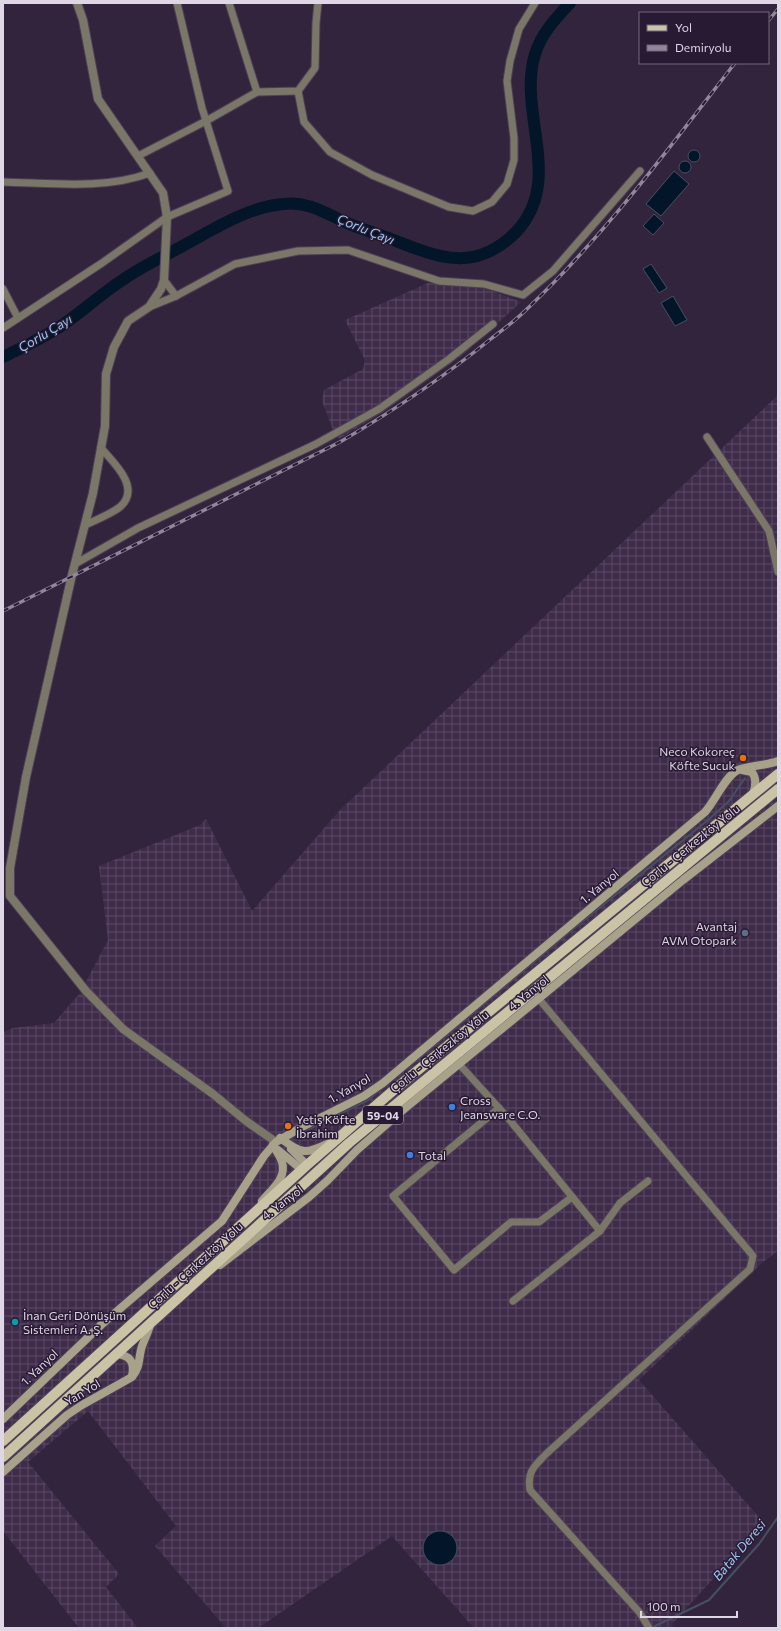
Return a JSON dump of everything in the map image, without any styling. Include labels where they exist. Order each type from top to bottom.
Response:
[{"type":"main road","points":[[737,770],[778,761]]},
{"type":"main road","name":"1. Yanyol","points":[[3,1419],[101,1325],[222,1221],[264,1156],[276,1142],[364,1096],[383,1082],[705,812],[737,770]]},
{"type":"main road","points":[[737,770],[752,772],[756,784],[753,794]]},
{"type":"main road","name":"Çorlu - Çerkezköy Yolu","points":[[3,1441],[304,1167],[395,1089],[778,774]]},
{"type":"main road","name":"Çorlu - Çerkezköy Yolu","points":[[3,1457],[310,1177],[408,1093],[778,789]]},
{"type":"main road","points":[[685,866],[740,835],[778,806]]},
{"type":"main road","name":"4. Yanyol","points":[[203,1275],[226,1261],[309,1198],[357,1150],[459,1064],[740,835]]},
{"type":"main road","points":[[276,1142],[308,1152],[339,1138]]},
{"type":"main road","points":[[276,1142],[304,1167],[310,1177],[309,1198]]},
{"type":"main road","points":[[255,1213],[282,1175],[283,1164],[276,1142]]},
{"type":"main road","points":[[326,1164],[336,1162],[357,1150]]},
{"type":"main road","points":[[132,1377],[138,1370],[141,1348],[149,1331],[151,1322]]},
{"type":"main road","points":[[116,1354],[130,1358],[134,1367],[132,1377]]},
{"type":"main road","name":"Yan Yol","points":[[3,1472],[67,1415],[132,1377]]},
{"type":"street","points":[[77,3],[83,20],[98,99],[163,193],[167,217],[164,280],[161,289],[149,307]]},
{"type":"street","points":[[3,328],[102,263],[167,217],[228,191],[206,121],[177,3]]},
{"type":"street","points":[[229,3],[257,92]]},
{"type":"street","points":[[318,3],[315,68],[298,91],[304,122],[330,152],[372,175],[449,207],[473,212],[492,202],[507,184],[514,160],[514,138],[507,81],[510,61],[519,29],[534,3]]},
{"type":"street","points":[[138,156],[206,121],[257,92],[298,91]]},
{"type":"street","points":[[276,1142],[123,1029],[86,991],[10,896],[10,868],[26,777],[75,564],[93,493],[105,426],[106,374],[114,347],[128,321],[149,307],[176,296],[235,264],[298,251],[348,250],[439,281],[484,284],[523,295],[552,270],[640,170]]},
{"type":"street","points":[[3,182],[107,184],[137,178],[150,173]]},
{"type":"street","points":[[164,280],[176,296]]},
{"type":"street","points":[[3,289],[18,318]]},
{"type":"street","points":[[75,564],[138,528],[316,444],[379,409],[450,359],[493,324]]},
{"type":"street","points":[[707,438],[769,531],[778,572]]},
{"type":"street","points":[[85,525],[121,507],[127,497],[127,482],[119,469],[101,448]]},
{"type":"street","points":[[539,999],[753,1256],[750,1269],[546,1454],[531,1471],[528,1479],[530,1490],[640,1613],[648,1626]]},
{"type":"street","points":[[459,1064],[499,1108],[600,1231]]},
{"type":"street","points":[[499,1108],[393,1196],[454,1270],[511,1222],[539,1222],[572,1197]]},
{"type":"street","points":[[513,1301],[600,1231],[620,1203],[648,1182]]},
{"type":"shaded area","points":[[428,283],[487,289],[521,302],[464,354],[383,412],[339,439],[333,430],[322,401],[324,390],[363,369],[365,360],[345,320]]},
{"type":"shaded area","points":[[778,395],[778,1251],[763,1262],[639,1380],[764,1523],[672,1624],[673,1628],[474,1628],[392,1536],[258,1628],[226,1628],[155,1546],[176,1526],[88,1411],[28,1462],[119,1574],[106,1587],[138,1628],[79,1628],[3,1531],[3,1032],[13,1028],[54,1023],[80,993],[108,940],[99,866],[200,825],[206,819],[252,911],[340,810]]},
{"type":"water","points":[[692,150],[696,150],[700,156],[696,162],[692,162],[688,158],[688,154]]},
{"type":"water","points":[[683,161],[687,161],[691,167],[687,173],[683,173],[679,169],[679,165]]},
{"type":"water","points":[[674,171],[689,184],[661,216],[646,204]]},
{"type":"water","points":[[654,214],[664,223],[653,235],[643,226]]},
{"type":"water","points":[[651,264],[667,288],[659,293],[643,269]]},
{"type":"water","points":[[673,296],[687,320],[675,326],[661,303]]},
{"type":"water","points":[[437,1531],[443,1531],[452,1536],[456,1542],[456,1554],[452,1560],[443,1565],[437,1565],[428,1560],[423,1551],[423,1545],[428,1536]]},
{"type":"waterway","name":"Çorlu Çayı","points":[[3,357],[61,326],[116,284],[132,274],[246,213],[270,206],[300,204],[315,208],[356,227],[440,256],[455,258],[471,257],[486,253],[501,245],[516,232],[530,212],[537,191],[539,168],[531,99],[531,76],[535,54],[541,40],[554,20],[570,3]]},
{"type":"waterway","points":[[398,1076],[572,930],[708,820],[729,801],[745,778]]},
{"type":"waterway","points":[[303,1132],[368,1100],[385,1086]]},
{"type":"waterway","name":"Batak Deresi","points":[[651,1628],[709,1600],[759,1544],[778,1517]]},
{"type":"railway","points":[[769,20],[778,9]]},
{"type":"railway","points":[[3,611],[340,442],[399,406],[437,380],[519,317],[556,281],[636,190],[734,64]]},
{"type":"place","name":"Neco Kokoreç Köfte Sucuk","points":[[743,758]]},
{"type":"place","name":"Avantaj AVM Otopark","points":[[745,933]]},
{"type":"place","name":"Cross Jeansware C.O.","points":[[452,1107]]},
{"type":"place","name":"Yetiş Köfte İbrahim","points":[[288,1126]]},
{"type":"place","name":"Total","points":[[410,1155]]},
{"type":"place","name":"İnan Geri Dönüşüm Sistemleri A. Ş.","points":[[15,1322]]}]
